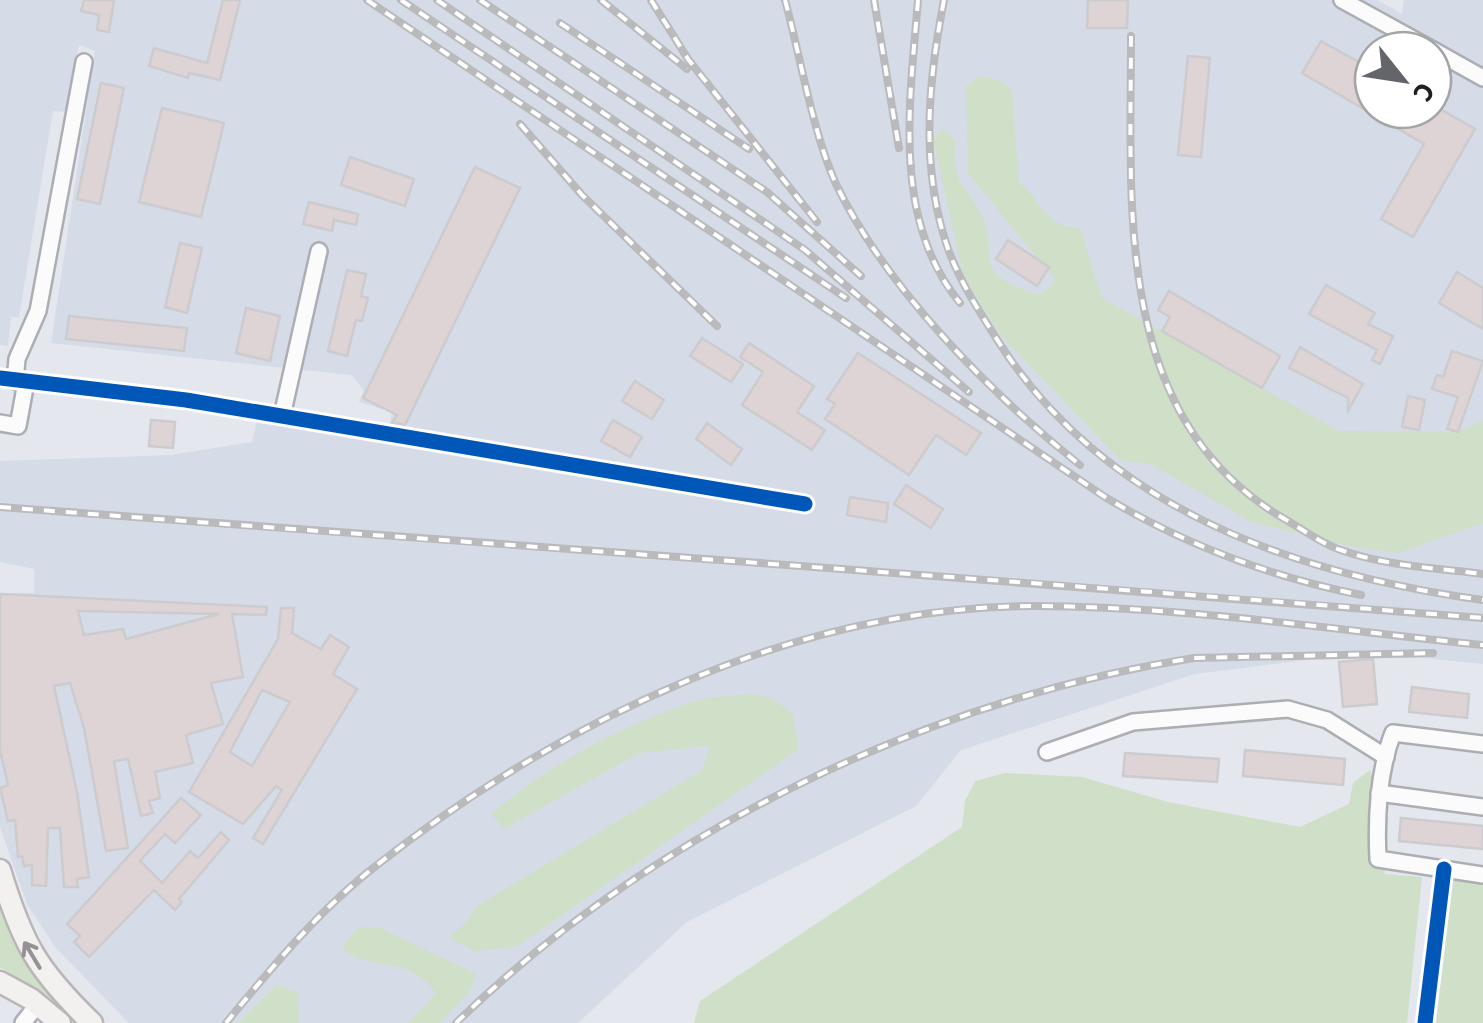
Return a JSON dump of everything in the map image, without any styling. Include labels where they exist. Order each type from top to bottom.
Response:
[{"type":"main road","points":[[0,870],[25,944],[58,990],[92,1023]]},
{"type":"main road","points":[[0,982],[38,1004],[60,1023]]},
{"type":"street","points":[[1342,0],[1397,30]]},
{"type":"street","points":[[1453,61],[1483,78]]},
{"type":"street","points":[[0,423],[18,426],[14,380],[18,359],[38,311],[84,62]]},
{"type":"street","points":[[282,416],[319,251]]},
{"type":"street","points":[[14,380],[282,416],[805,504]]},
{"type":"street","points":[[1047,752],[1133,722],[1288,709],[1327,720],[1386,757]]},
{"type":"street","points":[[1483,744],[1393,732],[1379,793],[1378,858],[1483,874]]},
{"type":"street","points":[[1379,793],[1483,807]]},
{"type":"street","points":[[1425,1023],[1444,869]]},
{"type":"street","points":[[23,1023],[38,1004]]},
{"type":"shaded area","points":[[0,0],[1377,0],[1402,14],[1404,0],[1483,0],[1483,664],[1422,658],[1320,658],[1195,674],[961,750],[916,806],[687,922],[578,1023],[129,1023],[55,947],[27,904],[0,827],[0,593],[34,593],[34,569],[0,562],[0,461],[171,455],[252,442],[257,421],[397,441],[400,435],[389,426],[392,412],[359,402],[364,390],[351,375],[51,343],[95,51],[79,45],[65,112],[53,111],[19,317],[11,317],[8,346],[0,345]]},
{"type":"green space","points":[[979,76],[998,80],[1012,89],[1019,183],[1053,219],[1080,228],[1102,298],[1339,431],[1458,432],[1483,420],[1483,523],[1398,553],[1353,547],[1251,522],[1151,464],[1120,460],[998,332],[963,274],[933,139],[943,128],[955,140],[957,173],[986,226],[993,270],[1016,287],[1040,295],[1056,281],[968,173],[966,86]]},
{"type":"green space","points":[[752,694],[772,698],[793,714],[799,749],[518,946],[475,951],[448,938],[468,921],[477,906],[702,770],[710,746],[639,753],[504,829],[491,814],[513,796],[584,749],[636,724],[696,701]]},
{"type":"green space","points":[[1370,770],[1379,808],[1385,874],[1422,877],[1407,1023],[694,1023],[700,1001],[962,827],[965,801],[975,781],[1005,773],[1082,777],[1168,802],[1300,827],[1349,804],[1353,783]]},
{"type":"green space","points":[[1453,878],[1483,883],[1483,1023],[1436,1023]]},
{"type":"green space","points":[[0,907],[30,967],[83,1023],[71,1023],[27,983],[0,967]]},
{"type":"green space","points":[[358,927],[380,928],[477,974],[468,993],[440,1023],[408,1023],[436,993],[413,972],[366,961],[342,948]]},
{"type":"green space","points":[[276,985],[298,993],[299,1023],[238,1023]]},
{"type":"building","points":[[84,0],[114,0],[109,32],[97,30],[99,15],[81,11]]},
{"type":"building","points":[[223,0],[240,0],[220,80],[189,73],[188,78],[149,66],[154,48],[207,63]]},
{"type":"building","points":[[1088,0],[1128,0],[1127,28],[1087,28]]},
{"type":"building","points":[[1321,41],[1353,59],[1353,103],[1302,73]]},
{"type":"building","points":[[1188,56],[1210,58],[1201,157],[1178,155]]},
{"type":"building","points":[[101,83],[124,88],[100,204],[77,199]]},
{"type":"building","points":[[162,108],[224,123],[201,217],[139,202]]},
{"type":"building","points":[[1453,116],[1475,129],[1413,237],[1381,219],[1424,144],[1400,130],[1453,130]]},
{"type":"building","points":[[350,157],[414,179],[405,206],[341,185]]},
{"type":"building","points":[[475,167],[520,188],[405,425],[392,423],[397,415],[363,398]]},
{"type":"building","points":[[309,202],[358,214],[356,225],[334,220],[332,231],[303,224]]},
{"type":"building","points":[[1008,240],[1049,267],[1037,286],[996,259]]},
{"type":"building","points":[[180,243],[202,248],[187,313],[165,307]]},
{"type":"building","points":[[347,270],[366,274],[361,296],[368,298],[362,321],[356,320],[347,356],[328,351]]},
{"type":"building","points":[[1457,272],[1483,288],[1483,329],[1439,303]]},
{"type":"building","points":[[1326,285],[1375,313],[1368,324],[1393,336],[1380,364],[1372,360],[1377,350],[1309,314]]},
{"type":"building","points":[[1169,291],[1280,356],[1262,388],[1162,331],[1170,317],[1158,310]]},
{"type":"building","points":[[246,308],[280,316],[270,361],[236,353]]},
{"type":"building","points":[[69,316],[187,328],[184,351],[66,339]]},
{"type":"building","points":[[702,338],[743,364],[731,382],[690,356]]},
{"type":"building","points":[[749,343],[814,386],[797,412],[825,430],[812,450],[742,405],[763,372],[740,357]]},
{"type":"building","points":[[1300,347],[1363,384],[1348,411],[1348,398],[1289,368]]},
{"type":"building","points":[[1452,351],[1483,361],[1458,432],[1447,429],[1458,397],[1432,389],[1437,375],[1443,377]]},
{"type":"building","points":[[858,353],[981,433],[966,455],[936,435],[909,475],[825,419],[835,404],[827,399]]},
{"type":"building","points":[[635,381],[664,400],[652,419],[622,401]]},
{"type":"building","points":[[1408,396],[1425,400],[1419,430],[1402,427]]},
{"type":"building","points":[[151,420],[175,422],[173,448],[149,446]]},
{"type":"building","points":[[613,420],[642,437],[630,457],[601,441]]},
{"type":"building","points":[[707,423],[742,449],[731,465],[696,439]]},
{"type":"building","points":[[906,485],[943,509],[931,528],[894,504]]},
{"type":"building","points":[[850,497],[888,503],[886,522],[847,515]]},
{"type":"building","points":[[0,594],[267,607],[266,615],[232,614],[243,677],[211,683],[223,724],[186,735],[193,763],[155,772],[160,798],[149,801],[153,813],[141,816],[128,759],[114,761],[128,848],[106,851],[84,728],[70,683],[54,686],[77,792],[89,877],[77,879],[78,887],[64,887],[60,828],[48,828],[46,886],[32,885],[32,865],[24,866],[22,856],[18,857],[15,820],[8,821],[0,788],[8,785],[0,750]],"holes":[[[78,611],[219,614],[126,639],[123,629],[84,635]]]},
{"type":"building","points":[[281,608],[294,608],[292,633],[321,649],[330,635],[349,647],[333,674],[357,689],[263,844],[253,838],[282,790],[276,786],[243,824],[189,792],[278,639]],"holes":[[[262,690],[290,702],[252,766],[230,752]]]},
{"type":"building","points":[[1373,659],[1377,704],[1343,707],[1339,662]]},
{"type":"building","points":[[1412,687],[1469,694],[1467,718],[1409,712]]},
{"type":"building","points":[[1245,750],[1345,759],[1343,785],[1243,776]]},
{"type":"building","points":[[1125,753],[1219,759],[1217,782],[1123,776]]},
{"type":"building","points":[[181,798],[201,815],[175,843],[165,834],[140,861],[162,883],[190,851],[198,858],[221,832],[229,840],[179,899],[182,902],[175,910],[154,890],[89,957],[74,942],[80,936],[67,924]]},
{"type":"building","points":[[1401,818],[1483,826],[1483,849],[1399,841]]},
{"type":"railway","points":[[367,0],[1105,497],[1165,530],[1229,557],[1294,579],[1361,595]]},
{"type":"railway","points":[[401,0],[846,298]]},
{"type":"railway","points":[[437,0],[805,250],[969,392]]},
{"type":"railway","points":[[480,0],[767,192],[861,276]]},
{"type":"railway","points":[[601,0],[687,69]]},
{"type":"railway","points":[[651,0],[688,59],[817,222]]},
{"type":"railway","points":[[785,0],[820,142],[857,223],[911,300],[976,372],[1080,465]]},
{"type":"railway","points":[[874,0],[899,148]]},
{"type":"railway","points":[[918,0],[910,118],[914,197],[923,234],[938,270],[960,303]]},
{"type":"railway","points":[[944,0],[930,116],[932,175],[943,233],[974,302],[1042,399],[1092,449],[1149,490],[1210,524],[1275,551],[1343,572],[1483,600]]},
{"type":"railway","points":[[560,23],[749,149]]},
{"type":"railway","points":[[1131,36],[1134,240],[1144,306],[1161,369],[1189,428],[1231,479],[1327,544],[1393,563],[1483,574]]},
{"type":"railway","points":[[520,124],[582,195],[717,326]]},
{"type":"railway","points":[[0,507],[1483,618]]},
{"type":"railway","points":[[226,1023],[336,900],[448,813],[602,720],[684,682],[769,650],[855,627],[943,612],[1032,606],[1201,614],[1483,645]]},
{"type":"railway","points":[[456,1023],[533,954],[616,892],[705,835],[798,785],[894,742],[993,706],[1093,678],[1194,658],[1433,653]]},
{"type":"cycle path","points":[[0,378],[186,400],[805,504]]},
{"type":"cycle path","points":[[1425,1023],[1444,869]]}]
